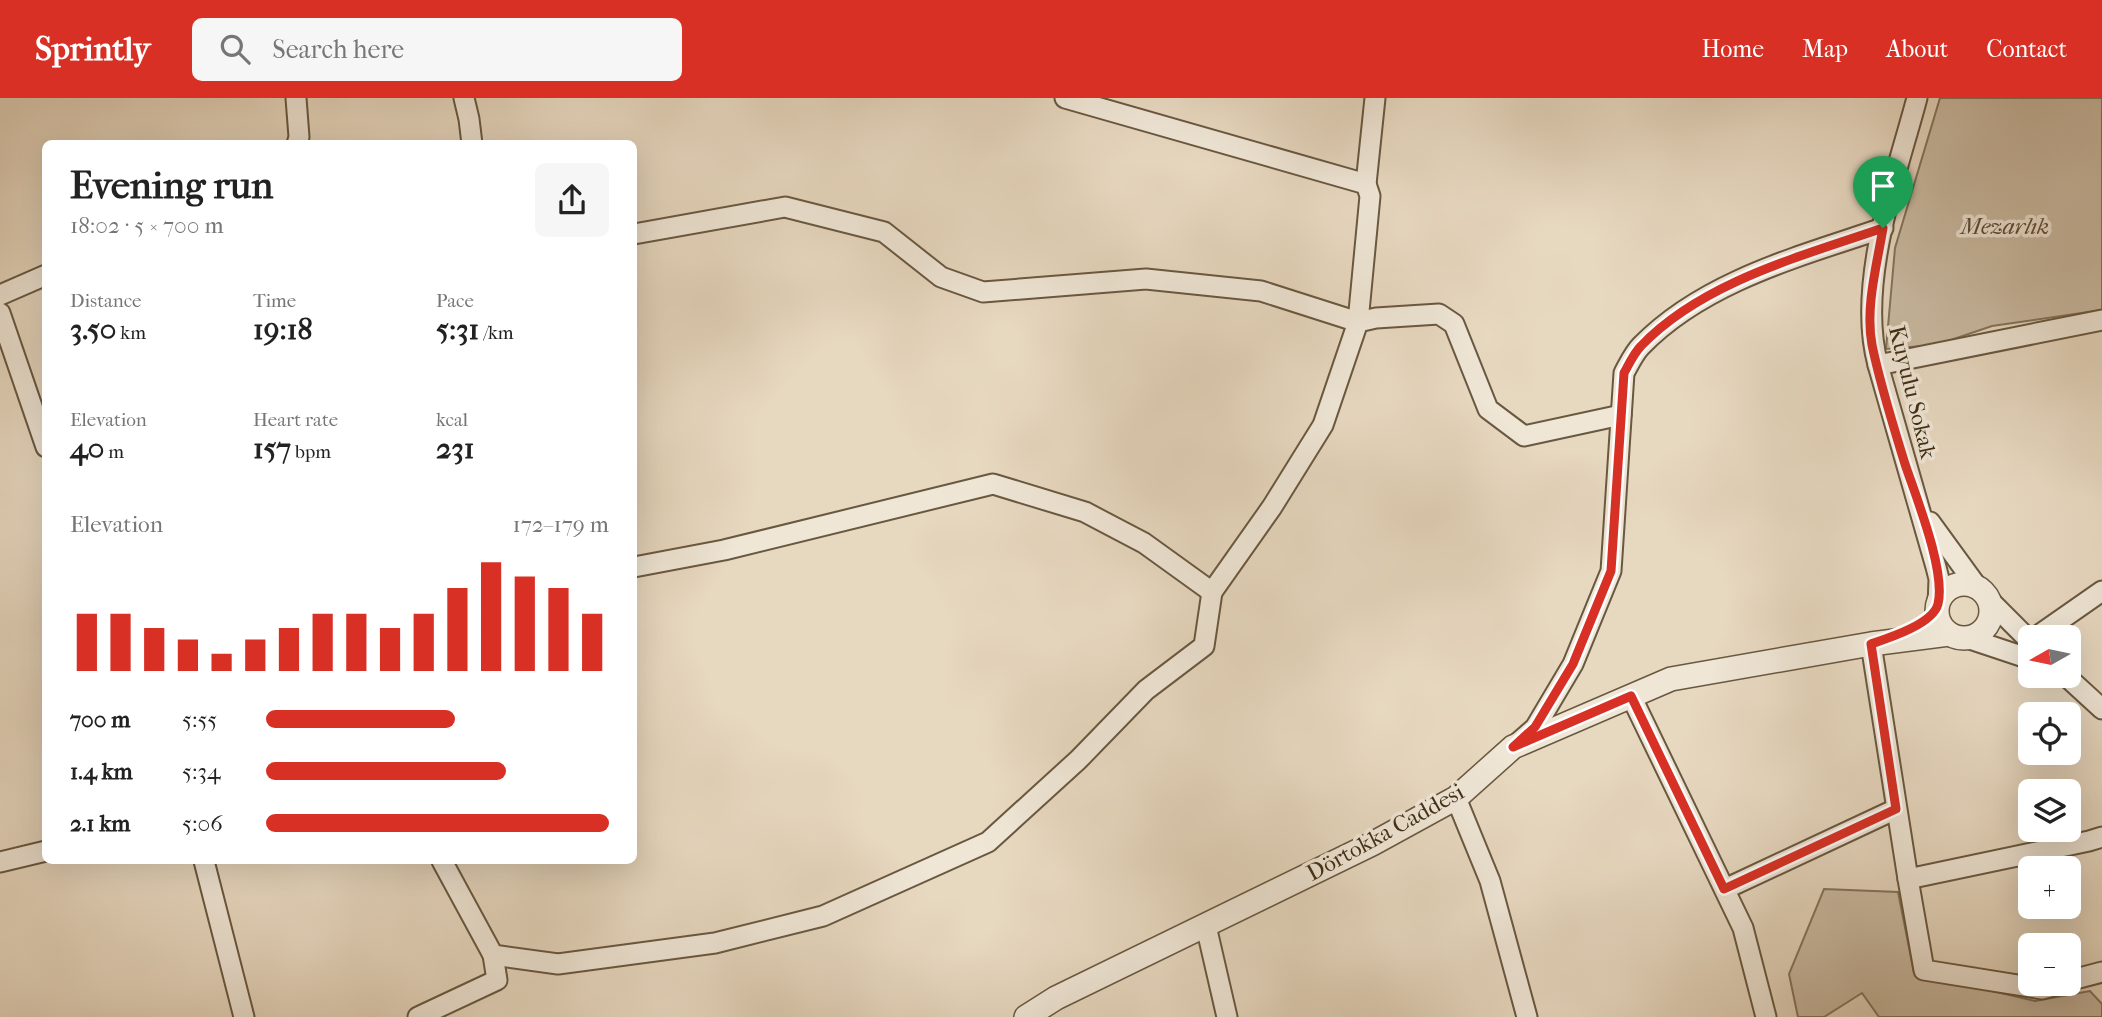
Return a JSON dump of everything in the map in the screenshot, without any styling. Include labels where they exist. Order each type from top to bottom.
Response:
[{"type":"street","points":[[296,98],[298,140]]},
{"type":"street","points":[[464,98],[472,140]]},
{"type":"street","points":[[1065,98],[1366,184]]},
{"type":"street","points":[[493,954],[558,964],[715,943],[823,916],[988,842],[1078,760],[1146,690],[1204,646],[1212,592],[1272,506],[1323,425],[1359,322],[1370,196],[1366,184],[1375,98]]},
{"type":"street","name":"Kuyulu Sokak","points":[[1917,98],[1883,228],[1870,319],[1872,345],[1939,579],[1938,607]]},
{"type":"street","points":[[637,233],[785,207],[884,232],[941,277],[983,292],[1146,279],[1261,291],[1359,322],[1376,317],[1439,314],[1454,324],[1488,409],[1524,436],[1621,415]]},
{"type":"street","points":[[1513,747],[1535,727],[1573,664],[1611,571],[1624,373],[1639,348],[1673,317],[1755,272],[1883,228]]},
{"type":"street","points":[[0,295],[42,277]]},
{"type":"street","points":[[0,313],[42,434]]},
{"type":"street","points":[[1878,365],[2102,320]]},
{"type":"street","points":[[637,566],[724,550],[993,484],[1085,512],[1144,542],[1212,592]]},
{"type":"street","name":"Kuyulu Sokak","points":[[1915,493],[1935,531],[1984,595],[2018,629]]},
{"type":"street","points":[[1958,636],[1980,634],[1989,624],[1991,615],[1984,595],[1963,584],[1953,587],[1941,597],[1938,607],[1940,622],[1958,636],[2018,655]]},
{"type":"street","points":[[2053,625],[2102,591]]},
{"type":"street","name":"Dörtokka Caddesi","points":[[1871,644],[1910,629],[1938,607]]},
{"type":"street","name":"Dörtokka Caddesi","points":[[1026,1017],[1056,998],[1372,844],[1456,798],[1513,747],[1671,679],[1871,644],[1958,636]]},
{"type":"street","points":[[1871,644],[1924,970],[2018,985]]},
{"type":"street","points":[[2079,688],[2102,709]]},
{"type":"street","points":[[1631,696],[1743,928],[1766,1017]]},
{"type":"street","points":[[1456,798],[1490,881],[1527,1017]]},
{"type":"street","points":[[1724,889],[1896,809]]},
{"type":"street","points":[[1908,879],[2102,837]]},
{"type":"street","points":[[0,862],[42,852]]},
{"type":"street","points":[[205,864],[244,1017]]},
{"type":"street","points":[[418,1017],[497,980],[493,954],[444,864]]},
{"type":"street","points":[[1206,926],[1227,1017]]},
{"type":"street","points":[[2081,979],[2100,977]]},
{"type":"green space","name":"Mezarlık","points":[[1940,98],[2102,98],[2102,310],[1992,326],[1936,345],[1886,349],[1895,248]]},
{"type":"green space","points":[[1824,889],[1898,892],[1914,973],[2035,1001],[2081,996],[2081,993],[2090,991],[2102,1004],[2102,1017],[1879,1017],[1862,993],[1824,1017],[1798,1017],[1789,974]]},
{"type":"route","points":[[1883,228],[1871,301],[1872,345],[1939,579],[1938,607],[1910,629],[1871,644],[1896,809],[1724,889],[1631,696],[1513,747],[1535,727],[1573,664],[1611,571],[1624,373],[1639,348],[1673,317],[1755,272],[1883,228]]}]
